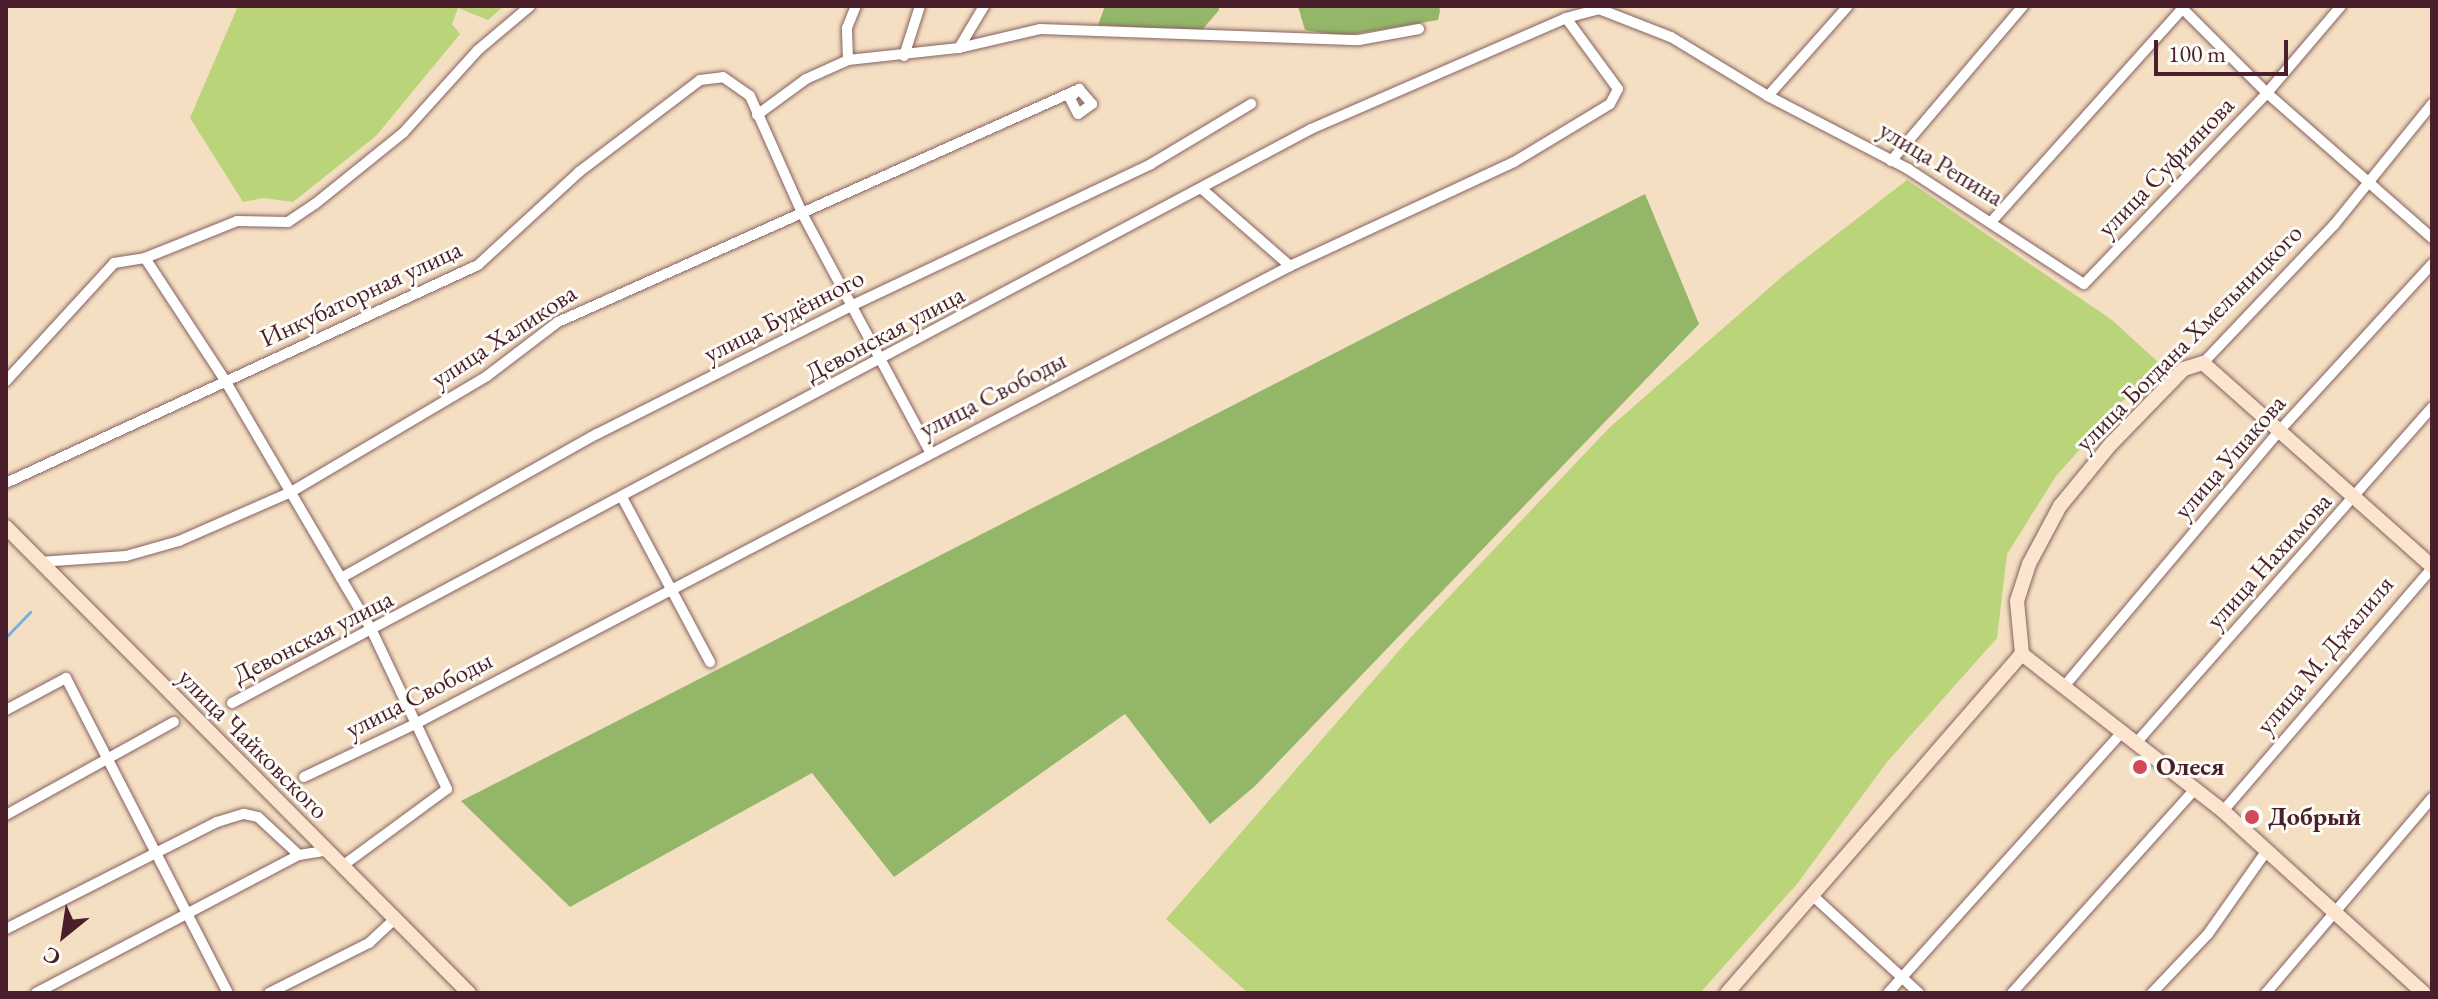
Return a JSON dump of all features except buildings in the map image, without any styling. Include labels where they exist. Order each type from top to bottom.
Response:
[{"type":"street","points":[[6,381],[114,263],[145,258],[237,221],[288,222],[403,133],[478,50],[530,6]]},
{"type":"street","points":[[848,60],[847,28],[856,6]]},
{"type":"street","points":[[904,56],[920,6]]},
{"type":"street","points":[[959,48],[984,6]]},
{"type":"street","points":[[1566,18],[1569,6]]},
{"type":"street","points":[[1768,96],[1848,6]]},
{"type":"street","points":[[1891,161],[2023,6]]},
{"type":"street","name":"улица Суфиянова","points":[[2084,284],[2267,93],[2341,6]]},
{"type":"street","points":[[1991,222],[2183,7],[2267,93],[2371,181],[2432,238]]},
{"type":"street","name":"улица Репина","points":[[1566,18],[1599,9],[1631,19],[1891,161],[2084,284]]},
{"type":"street","name":"Девонская улица","points":[[232,703],[623,499],[1311,129],[1566,18]]},
{"type":"street","name":"улица Свободы","points":[[304,777],[417,723],[669,588],[1290,266],[1514,162],[1610,104],[1618,89],[1566,18]]},
{"type":"street","points":[[757,115],[806,79],[848,60],[959,48],[1040,29],[1359,40],[1419,29]]},
{"type":"street","name":"Инкубаторная улица","points":[[6,483],[478,265],[579,172],[700,80],[723,77],[750,96],[803,215],[930,452]]},
{"type":"street","name":"улица Халикова","points":[[39,562],[126,556],[179,541],[291,492],[487,376],[558,322],[1079,89]]},
{"type":"street","name":"улица Будённого","points":[[341,578],[597,434],[851,306],[1151,164],[1251,104]]},
{"type":"street","name":"улица Богдана Хмельницкого","points":[[2022,654],[2017,601],[2029,564],[2060,506],[2111,444],[2184,369],[2203,363],[2371,181],[2432,104]]},
{"type":"street","points":[[1202,189],[1290,266]]},
{"type":"street","points":[[145,258],[226,382],[372,631],[447,789],[342,866]]},
{"type":"street","name":"улица Ушакова","points":[[2067,683],[2280,430],[2432,264]]},
{"type":"street","points":[[2203,363],[2432,567]]},
{"type":"street","name":"улица Нахимова","points":[[2136,743],[2432,407]]},
{"type":"street","points":[[623,499],[710,662]]},
{"type":"street","name":"улица Чайковского","points":[[9,535],[469,993]]},
{"type":"street","name":"улица М. Джалиля","points":[[2223,811],[2432,567]]},
{"type":"street","points":[[1727,993],[2022,654],[2067,683],[2122,732],[2223,811],[2265,853],[2334,910],[2421,992],[2432,976]]},
{"type":"street","points":[[6,710],[66,678],[153,853],[228,993]]},
{"type":"street","points":[[6,815],[174,722]]},
{"type":"street","points":[[1888,993],[2122,732]]},
{"type":"street","points":[[2012,993],[2195,789]]},
{"type":"street","points":[[2266,993],[2432,798]]},
{"type":"street","points":[[6,929],[153,853],[244,814],[258,817],[299,855]]},
{"type":"street","points":[[36,993],[299,855],[325,851]]},
{"type":"street","points":[[2152,993],[2208,934],[2265,853]]},
{"type":"street","points":[[1812,895],[1919,993]]},
{"type":"street","points":[[269,993],[369,943],[395,919]]},
{"type":"green space","points":[[238,6],[504,6],[488,20],[458,8],[452,24],[460,34],[376,136],[293,202],[263,198],[243,202],[190,118]]},
{"type":"green space","points":[[1105,6],[1219,6],[1219,10],[1202,30],[1168,29],[1098,25]]},
{"type":"green space","points":[[1298,6],[1439,6],[1440,11],[1438,20],[1342,36],[1305,30]]},
{"type":"green space","points":[[1907,180],[2112,320],[2158,362],[2056,476],[2007,554],[1997,638],[1887,762],[1797,884],[1700,993],[1248,993],[1166,919],[1410,638],[1609,428],[1784,275]]},
{"type":"green space","points":[[1645,194],[1699,324],[1255,786],[1210,824],[1125,714],[894,877],[812,773],[570,907],[461,801]]},
{"type":"waterway","points":[[6,637],[30,612]]},
{"type":"place","name":"Олеся","points":[[2140,767]]},
{"type":"place","name":"Добрый","points":[[2252,817]]}]
